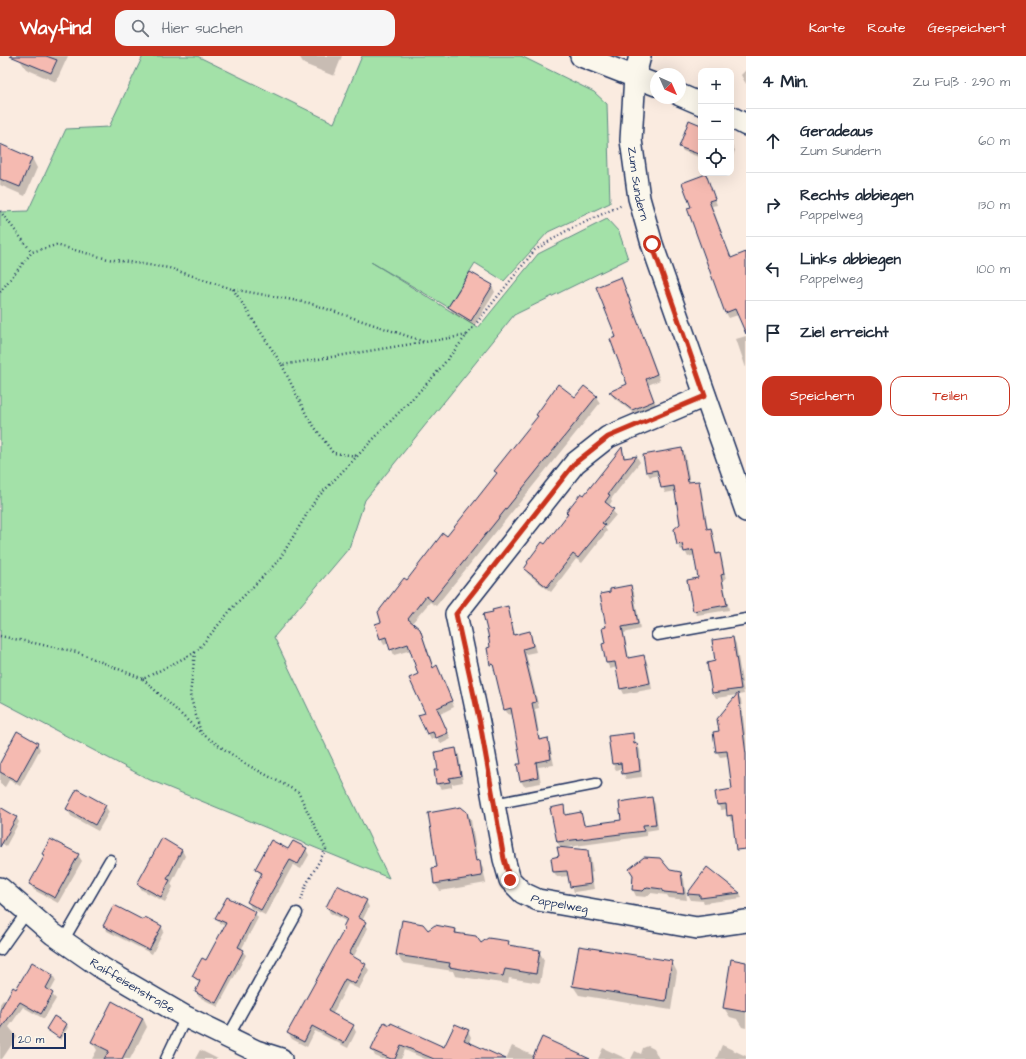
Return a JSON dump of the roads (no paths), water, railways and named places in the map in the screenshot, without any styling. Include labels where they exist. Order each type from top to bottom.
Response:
[{"type":"street","points":[[581,56],[650,82]]},
{"type":"street","name":"Zum Sundern","points":[[640,56],[635,76],[631,140],[639,198],[652,244],[746,511]]},
{"type":"street","points":[[686,98],[698,103]]},
{"type":"street","points":[[734,119],[746,125]]},
{"type":"street","name":"Pappelweg","points":[[705,396],[608,437],[575,463],[456,614],[504,859],[510,880],[523,893],[538,900],[698,928],[746,921]]},
{"type":"street","name":"Raiffeisenstraße","points":[[0,888],[63,941],[102,968],[186,1017],[256,1051],[281,1059]]},
{"type":"lane","points":[[657,635],[746,619]]},
{"type":"lane","points":[[494,804],[596,784]]},
{"type":"lane","points":[[63,941],[110,860]]},
{"type":"lane","points":[[0,950],[27,912]]},
{"type":"lane","points":[[228,1037],[297,913]]},
{"type":"lane","points":[[166,1059],[186,1017]]}]
